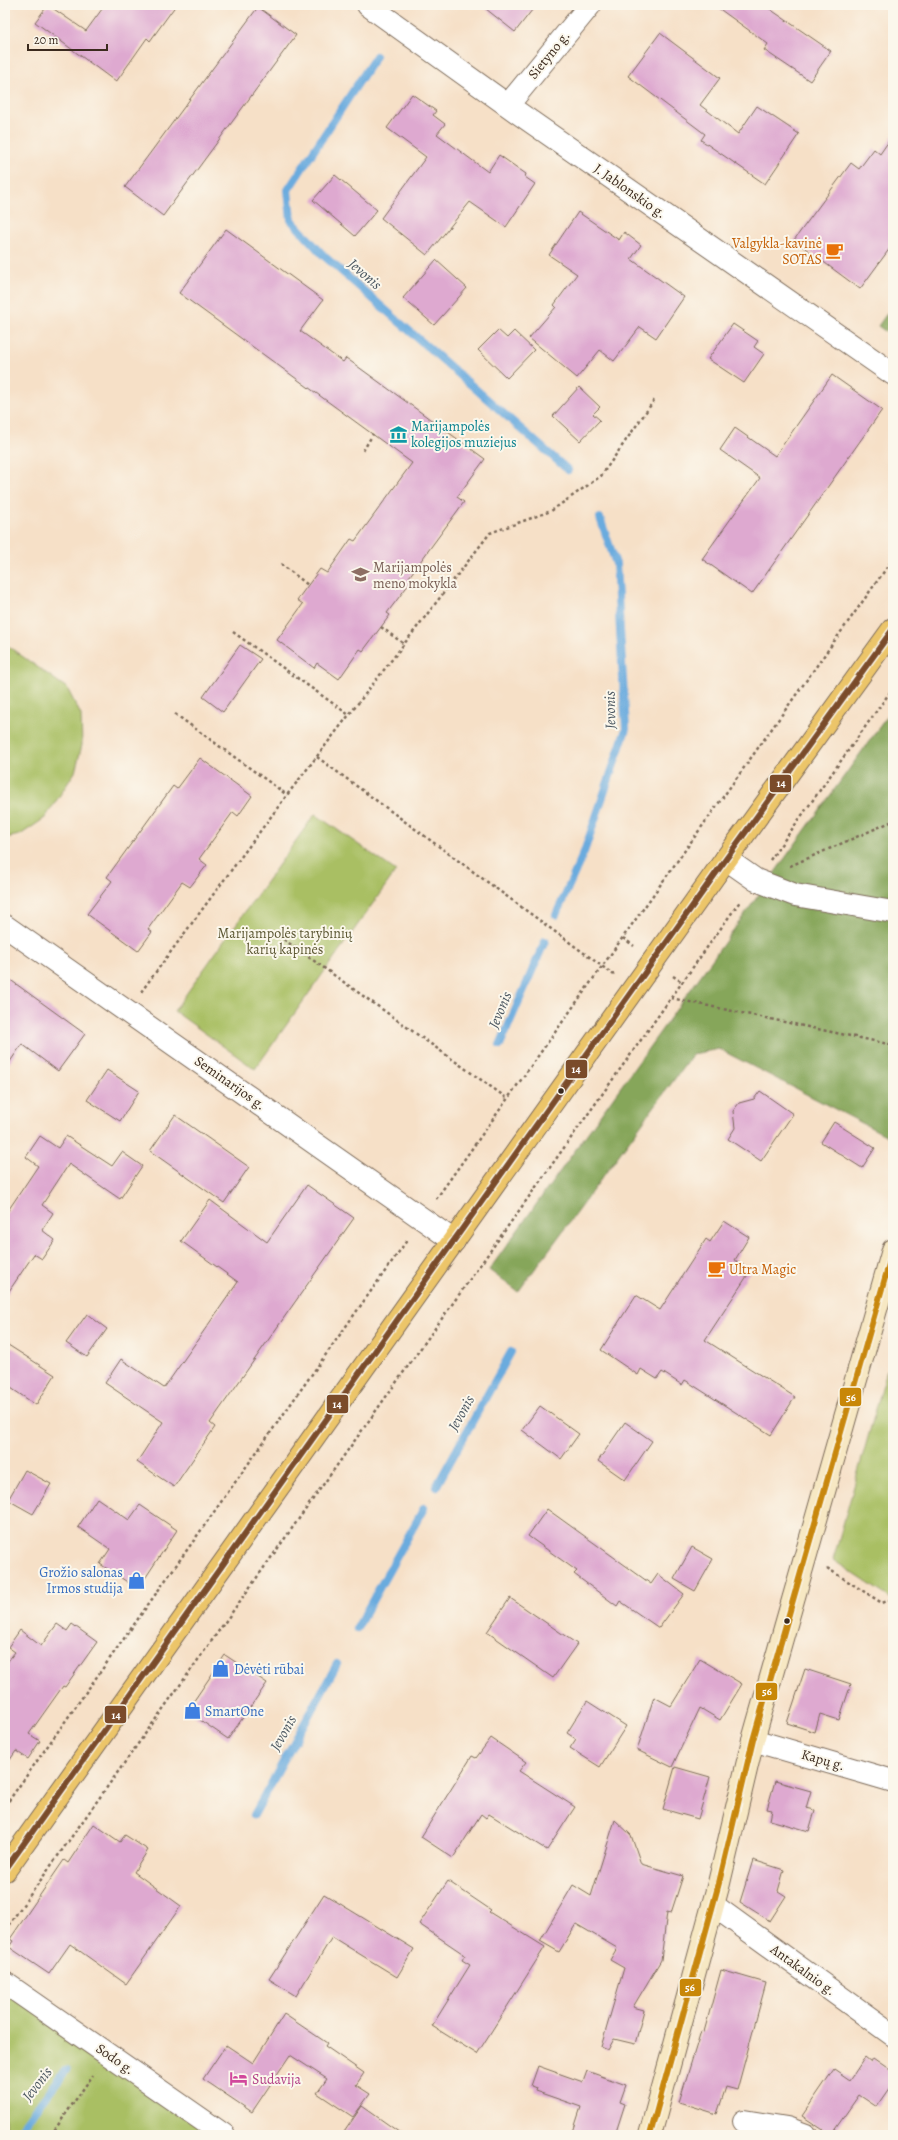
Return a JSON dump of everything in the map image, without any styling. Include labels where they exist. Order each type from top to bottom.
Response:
[{"type":"main road","points":[[5,1870],[726,859],[893,629]]},
{"type":"main road","points":[[650,2135],[713,1904],[753,1740],[893,1250]]},
{"type":"street","name":"J. Jablonskio g.","points":[[368,5],[508,105],[893,374]]},
{"type":"street","name":"Sietyno g.","points":[[508,105],[590,5]]},
{"type":"street","points":[[726,859],[756,880],[795,895],[893,912]]},
{"type":"street","name":"Seminarijos g.","points":[[5,926],[454,1241]]},
{"type":"street","name":"Kapų g.","points":[[753,1740],[893,1781]]},
{"type":"street","name":"Antakalnio g.","points":[[713,1904],[893,2035]]},
{"type":"street","name":"Sodo g.","points":[[5,1983],[224,2135]]},
{"type":"street","points":[[744,2122],[787,2128],[806,2135]]},
{"type":"path","points":[[127,1011],[287,795],[490,533],[550,511],[601,476],[655,399]]},
{"type":"path","points":[[363,451],[373,434]]},
{"type":"path","points":[[5,1806],[422,1218],[893,560]]},
{"type":"path","points":[[281,564],[308,585]]},
{"type":"path","points":[[381,627],[404,644]]},
{"type":"path","points":[[233,632],[349,715]]},
{"type":"path","points":[[5,1930],[893,688]]},
{"type":"path","points":[[175,714],[287,795]]},
{"type":"path","points":[[317,757],[634,989]]},
{"type":"path","points":[[783,864],[789,866],[893,821]]},
{"type":"path","points":[[771,859],[777,862]]},
{"type":"path","points":[[279,936],[508,1099]]},
{"type":"path","points":[[671,998],[893,1045]]},
{"type":"path","points":[[807,1555],[882,1603],[893,1599]]},
{"type":"path","points":[[51,2135],[95,2071]]},
{"type":"green space","points":[[893,305],[893,337],[878,326]]},
{"type":"green space","points":[[5,644],[67,688],[81,715],[82,745],[75,772],[45,818],[20,835],[5,838]]},
{"type":"green space","points":[[893,708],[893,1139],[719,1049],[693,1054],[518,1292],[489,1270]]},
{"type":"green space","name":"Marijampolės tarybinių karių kapinės","points":[[315,814],[396,871],[255,1069],[174,1011]]},
{"type":"green space","points":[[893,1349],[893,1600],[833,1560]]},
{"type":"green space","points":[[5,1983],[224,2135],[5,2135]]},
{"type":"building","points":[[48,5],[86,31],[105,5],[176,5],[150,41],[147,38],[116,82],[35,22]]},
{"type":"building","points":[[481,5],[536,5],[515,32]]},
{"type":"building","points":[[714,5],[764,5],[831,51],[810,81],[764,50],[768,44]]},
{"type":"building","points":[[258,7],[296,35],[163,216],[125,187]]},
{"type":"building","points":[[660,33],[720,78],[700,105],[738,134],[757,106],[799,134],[765,184],[701,140],[705,134],[628,76]]},
{"type":"building","points":[[412,94],[436,111],[433,115],[445,124],[437,134],[488,172],[499,155],[526,174],[525,177],[535,184],[506,227],[470,202],[427,255],[381,218],[426,157],[387,128]]},
{"type":"building","points":[[893,135],[893,244],[860,289],[794,240],[851,163],[859,169],[874,149],[880,154]]},
{"type":"building","points":[[335,175],[377,210],[355,236],[313,200]]},
{"type":"building","points":[[578,212],[619,240],[624,232],[641,245],[631,259],[684,297],[656,338],[640,327],[614,361],[600,350],[577,378],[529,338],[556,307],[554,305],[577,274],[549,255]]},
{"type":"building","points":[[226,229],[323,300],[300,331],[343,362],[346,358],[485,459],[457,497],[464,502],[409,577],[412,580],[387,613],[390,615],[363,651],[360,649],[339,679],[317,663],[314,668],[277,640],[303,604],[297,600],[320,569],[327,573],[351,539],[355,541],[412,463],[179,293]]},
{"type":"building","points":[[436,260],[467,288],[434,325],[403,298]]},
{"type":"building","points":[[733,324],[758,341],[754,347],[764,354],[744,383],[708,359]]},
{"type":"building","points":[[498,330],[507,338],[514,331],[534,350],[507,378],[478,350]]},
{"type":"building","points":[[832,375],[882,410],[752,594],[702,559],[760,478],[720,450],[735,428],[775,456]]},
{"type":"building","points":[[579,387],[600,407],[593,414],[600,420],[580,441],[553,416]]},
{"type":"building","points":[[240,645],[261,659],[223,712],[203,697]]},
{"type":"building","points":[[200,758],[252,796],[238,816],[233,812],[199,859],[207,865],[190,887],[182,882],[148,929],[152,932],[138,951],[87,914],[112,881],[107,877],[173,786],[177,789]]},
{"type":"building","points":[[5,976],[85,1034],[58,1071],[22,1044],[5,1069]]},
{"type":"building","points":[[107,1070],[139,1091],[120,1121],[87,1100]]},
{"type":"building","points":[[760,1091],[793,1114],[761,1161],[728,1139],[735,1128],[733,1111],[739,1103],[754,1099]]},
{"type":"building","points":[[175,1115],[249,1167],[224,1203],[150,1151]]},
{"type":"building","points":[[834,1122],[875,1148],[862,1168],[821,1142]]},
{"type":"building","points":[[40,1136],[58,1148],[66,1136],[112,1166],[122,1152],[142,1166],[120,1199],[69,1164],[42,1205],[53,1213],[42,1230],[55,1240],[42,1259],[34,1254],[5,1297],[5,1215],[38,1166],[26,1157]]},
{"type":"building","points":[[307,1185],[354,1218],[210,1423],[215,1427],[174,1487],[137,1462],[163,1422],[105,1383],[121,1359],[164,1388],[238,1282],[181,1241],[210,1200],[267,1242]]},
{"type":"building","points":[[724,1221],[749,1237],[735,1260],[751,1270],[705,1340],[795,1397],[771,1435],[685,1380],[682,1385],[662,1372],[657,1379],[641,1369],[638,1375],[601,1350],[636,1295],[660,1310],[706,1239],[710,1242]]},
{"type":"building","points":[[87,1314],[107,1329],[87,1357],[66,1343]]},
{"type":"building","points":[[5,1343],[55,1375],[36,1405],[5,1384]]},
{"type":"building","points":[[540,1406],[579,1434],[561,1459],[522,1430]]},
{"type":"building","points":[[625,1422],[652,1441],[625,1480],[598,1461]]},
{"type":"building","points":[[25,1470],[51,1484],[33,1514],[8,1500]]},
{"type":"building","points":[[97,1498],[129,1520],[140,1505],[177,1530],[138,1589],[100,1564],[110,1549],[78,1527]]},
{"type":"building","points":[[547,1509],[651,1584],[658,1574],[684,1594],[659,1628],[620,1601],[617,1606],[574,1574],[577,1571],[528,1536]]},
{"type":"building","points":[[692,1547],[713,1559],[695,1591],[674,1579]]},
{"type":"building","points":[[510,1598],[577,1644],[553,1678],[487,1632]]},
{"type":"building","points":[[57,1624],[67,1631],[72,1624],[97,1642],[29,1734],[40,1741],[28,1759],[16,1751],[5,1767],[5,1665],[15,1652],[8,1647],[20,1630],[41,1646]]},
{"type":"building","points":[[225,1655],[267,1683],[228,1739],[187,1711]]},
{"type":"building","points":[[700,1659],[742,1684],[720,1720],[700,1708],[672,1767],[637,1750],[654,1697],[671,1706]]},
{"type":"building","points":[[805,1669],[851,1684],[839,1720],[820,1714],[815,1732],[787,1723]]},
{"type":"building","points":[[587,1701],[626,1726],[600,1767],[570,1748],[576,1739],[567,1733]]},
{"type":"building","points":[[491,1738],[526,1762],[519,1771],[575,1807],[547,1850],[489,1814],[486,1818],[481,1814],[453,1858],[421,1837],[472,1756],[476,1758]]},
{"type":"building","points":[[675,1767],[710,1777],[698,1819],[663,1809]]},
{"type":"building","points":[[775,1781],[811,1791],[806,1808],[815,1810],[809,1831],[770,1820],[772,1810],[767,1809]]},
{"type":"building","points":[[615,1820],[631,1835],[641,1864],[683,1876],[671,1913],[667,1912],[661,1960],[633,2007],[644,2010],[635,2044],[614,2039],[608,2050],[601,2047],[624,1968],[610,1960],[617,1948],[576,1924],[559,1952],[540,1941],[573,1885],[591,1896]]},
{"type":"building","points":[[94,1824],[120,1842],[125,1835],[148,1850],[134,1872],[181,1906],[126,1984],[70,1944],[49,1974],[9,1947],[13,1941],[10,1939],[64,1860],[68,1863]]},
{"type":"building","points":[[753,1860],[784,1870],[778,1891],[786,1896],[770,1921],[740,1902]]},
{"type":"building","points":[[448,1881],[491,1910],[489,1912],[545,1947],[477,2054],[432,2026],[470,1965],[462,1960],[465,1955],[419,1924]]},
{"type":"building","points":[[324,1894],[414,1949],[397,1977],[332,1937],[296,1996],[269,1979]]},
{"type":"building","points":[[721,1970],[766,1983],[737,2090],[726,2087],[717,2114],[679,2102],[701,2031],[704,2032]]},
{"type":"building","points":[[284,2014],[327,2043],[325,2046],[364,2073],[356,2085],[370,2094],[353,2117],[317,2093],[327,2079],[290,2055],[252,2112],[203,2079],[226,2045],[253,2063]]},
{"type":"building","points":[[865,2057],[871,2062],[873,2058],[893,2072],[893,2084],[877,2107],[859,2095],[831,2135],[802,2116],[834,2069],[850,2080]]},
{"type":"building","points":[[538,2066],[583,2082],[587,2071],[626,2085],[620,2102],[625,2104],[615,2135],[572,2135],[581,2107],[535,2091],[536,2088],[531,2086]]},
{"type":"building","points":[[362,2106],[403,2135],[342,2135]]},
{"type":"waterway","name":"Jevonis","points":[[376,56],[288,190],[291,220],[324,256],[568,470]]},
{"type":"waterway","name":"Jevonis","points":[[556,915],[584,852],[626,729],[616,564],[600,518]]},
{"type":"waterway","name":"Jevonis","points":[[500,1045],[545,941]]},
{"type":"waterway","name":"Jevonis","points":[[436,1487],[511,1352]]},
{"type":"waterway","name":"Jevonis","points":[[357,1628],[424,1508]]},
{"type":"waterway","name":"Jevonis","points":[[254,1815],[337,1664]]},
{"type":"waterway","name":"Jevonis","points":[[16,2135],[66,2070]]},
{"type":"transit line","name":"14","points":[[5,1870],[726,859],[893,629]]},
{"type":"transit line","name":"56","points":[[650,2135],[719,1883],[753,1740],[893,1250]]},
{"type":"place","name":"Valgykla-kavinė SOTAS","points":[[835,251]]},
{"type":"place","name":"Marijampolės kolegijos muziejus","points":[[398,434]]},
{"type":"place","name":"Marijampolės meno mokykla","points":[[360,575]]},
{"type":"place","name":"Ultra Magic","points":[[716,1269]]},
{"type":"place","name":"Grožio salonas Irmos studija","points":[[136,1580]]},
{"type":"place","name":"Dėvėti rūbai","points":[[221,1669]]},
{"type":"place","name":"SmartOne","points":[[192,1711]]},
{"type":"place","name":"Sudavija","points":[[239,2079]]}]
